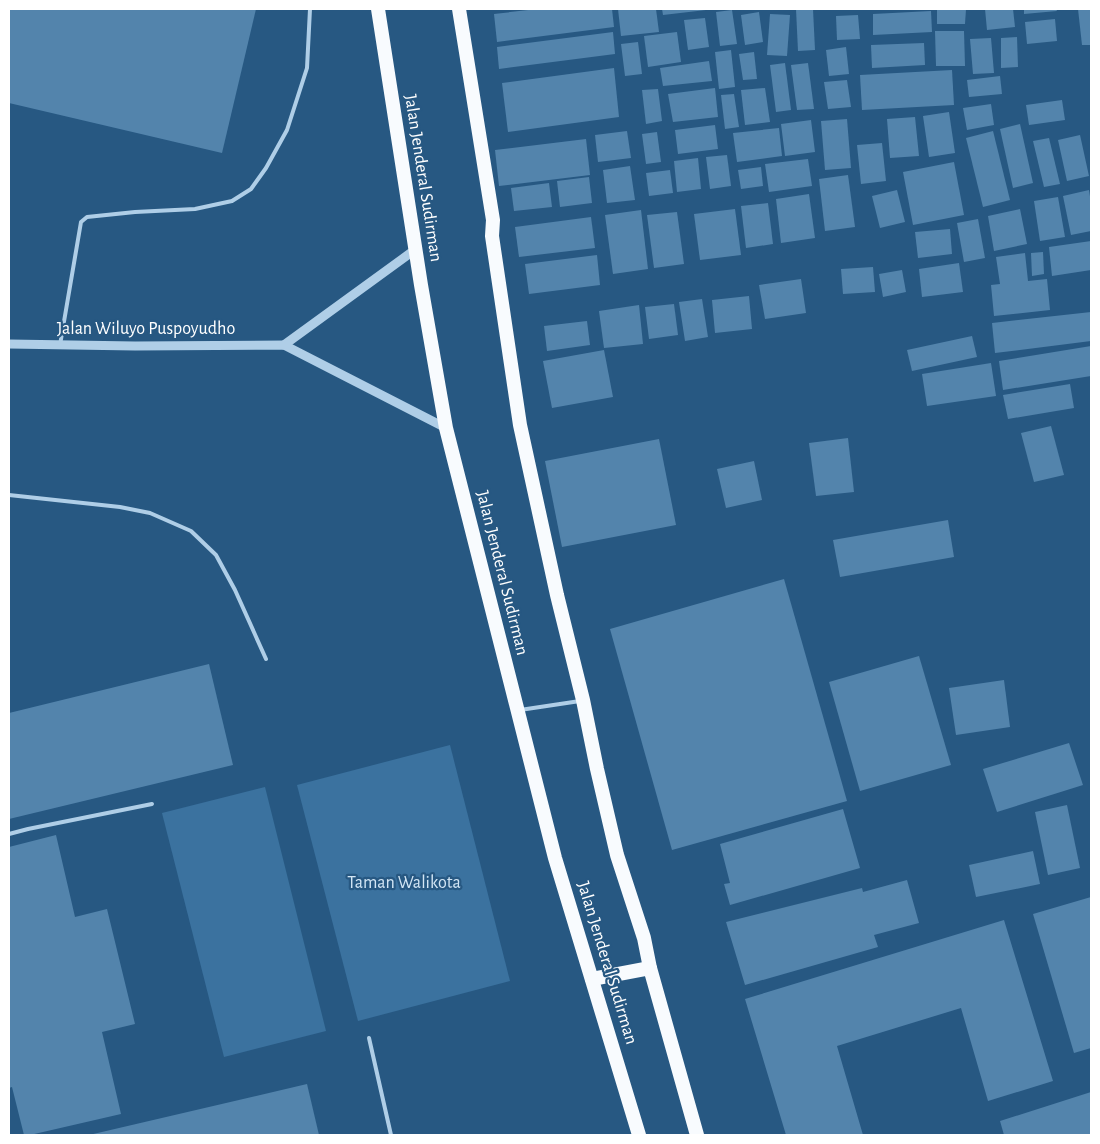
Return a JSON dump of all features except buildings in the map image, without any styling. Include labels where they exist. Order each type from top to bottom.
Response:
[{"type":"highway","name":"Jalan Jenderal Sudirman","points":[[378,9],[446,428],[555,858],[639,1135]]},
{"type":"highway","points":[[459,9],[493,220],[492,236],[520,424],[557,595],[583,700],[617,854],[644,938],[650,968],[697,1135]]},
{"type":"highway","points":[[592,979],[650,968]]},
{"type":"street","points":[[284,345],[416,249]]},
{"type":"street","name":"Jalan Wiluyo Puspoyudho","points":[[9,344],[284,345],[446,428]]},
{"type":"lane","points":[[60,345],[81,222],[87,217],[195,208],[232,201],[251,189],[266,168],[287,130],[307,68],[310,9]]},
{"type":"lane","points":[[9,496],[143,511],[158,515],[192,531],[216,555],[235,590],[266,659]]},
{"type":"lane","points":[[518,710],[583,700]]},
{"type":"lane","points":[[9,834],[28,828],[152,804]]},
{"type":"lane","points":[[369,1038],[391,1135]]},
{"type":"green space","name":"Taman Walikota","points":[[450,745],[510,981],[358,1021],[297,785]]},
{"type":"green space","points":[[265,787],[326,1031],[224,1057],[162,813]]}]
